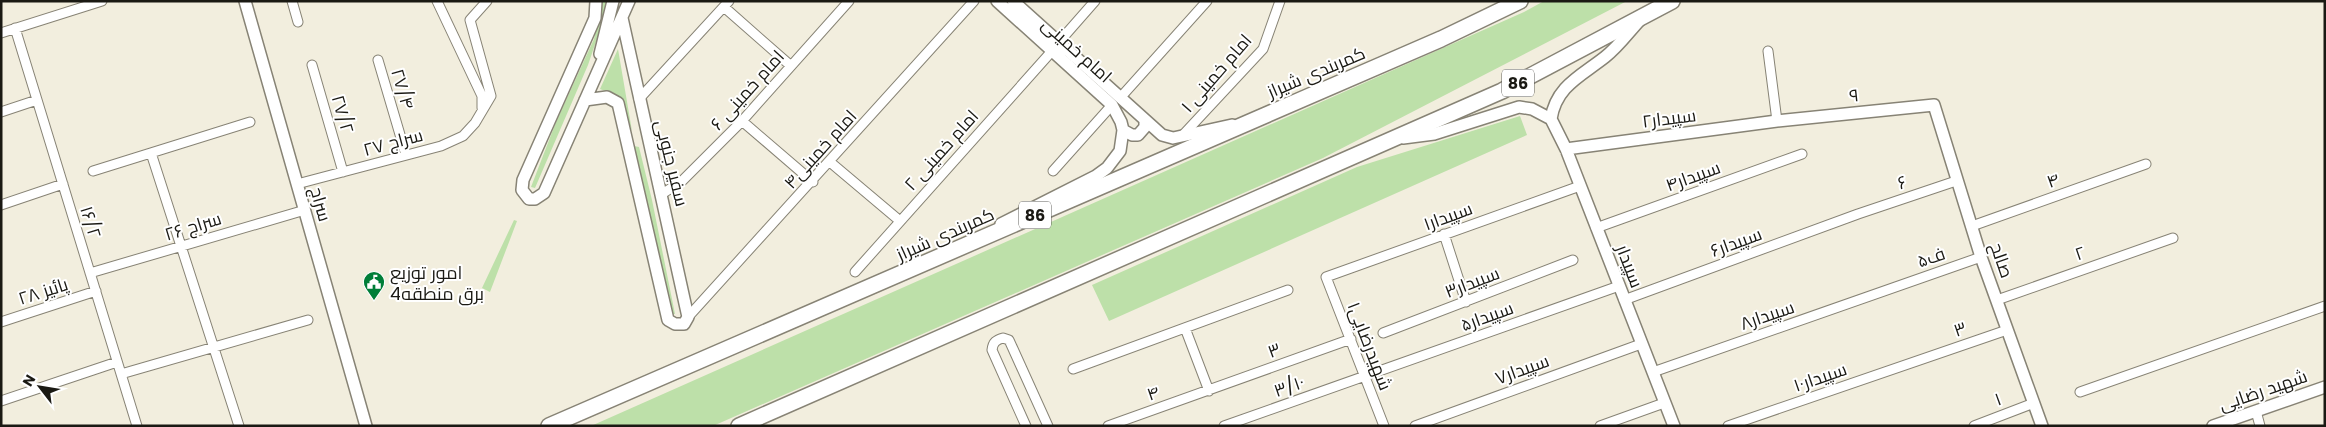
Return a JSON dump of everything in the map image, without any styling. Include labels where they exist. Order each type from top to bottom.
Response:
[{"type":"highway","name":"کمربندی شیراز","points":[[549,426],[1441,39],[1520,1]]},
{"type":"highway","name":"86","points":[[740,426],[756,421],[1502,91],[1672,1]]},
{"type":"street","points":[[1,32],[102,1]]},
{"type":"street","name":"سراج","points":[[246,1],[367,423]]},
{"type":"street","points":[[292,1],[298,22]]},
{"type":"street","points":[[436,1],[482,96],[482,109]]},
{"type":"street","name":"۲۷ سراج","points":[[297,184],[441,146],[463,136],[475,123],[491,96],[470,20],[487,1]]},
{"type":"street","points":[[596,1],[595,18],[523,180],[522,190],[529,198],[535,199],[544,193],[629,1]]},
{"type":"street","points":[[594,80],[613,1]]},
{"type":"street","name":"امام خمینی ۶","points":[[662,194],[682,181],[742,121],[849,1]]},
{"type":"street","name":"امام خمینی۴","points":[[688,317],[813,182],[974,1]]},
{"type":"street","name":"امام خمینی","points":[[997,1],[1056,46]]},
{"type":"street","name":"امام خمینی","points":[[1013,1],[1056,46],[1116,102],[1162,135],[1173,138],[1182,136]]},
{"type":"street","name":"امام خمینی ۲","points":[[855,272],[1095,1]]},
{"type":"street","points":[[1053,171],[1208,1]]},
{"type":"street","name":"امام خمینی ۱","points":[[1182,136],[1263,49],[1280,1]]},
{"type":"street","points":[[639,99],[726,4],[790,66]]},
{"type":"street","name":"سفیر جنوبی","points":[[622,18],[646,134],[662,194],[688,317]]},
{"type":"street","points":[[1390,140],[1434,134],[1519,107],[1532,109],[1552,119],[1553,107],[1568,82],[1604,57],[1642,18]]},
{"type":"street","name":"۱۶/۲","points":[[15,28],[137,426]]},
{"type":"street","points":[[1768,51],[1777,121]]},
{"type":"street","name":"۲۷/۴","points":[[378,60],[406,155]]},
{"type":"street","name":"۲۷/۲","points":[[312,65],[343,172]]},
{"type":"street","points":[[585,100],[608,97],[618,103],[668,320],[675,324],[684,324],[688,317]]},
{"type":"street","points":[[1,112],[37,100]]},
{"type":"street","points":[[968,245],[1016,215],[1084,183],[1107,168],[1120,152],[1123,130],[1116,102]]},
{"type":"street","name":"۹","points":[[1777,121],[1934,105]]},
{"type":"street","name":"صالح","points":[[1934,105],[1956,181],[2042,426]]},
{"type":"street","name":"سپیدار","points":[[1552,119],[1566,148],[1674,426]]},
{"type":"street","points":[[742,121],[813,182]]},
{"type":"street","points":[[1123,130],[1132,136],[1138,135],[1145,127],[1145,121]]},
{"type":"street","points":[[1182,136],[1249,121]]},
{"type":"street","name":"سپیدار۲","points":[[1566,148],[1777,121]]},
{"type":"street","points":[[92,171],[250,122]]},
{"type":"street","points":[[626,138],[646,134]]},
{"type":"street","points":[[151,153],[239,426]]},
{"type":"street","name":"سپیدار۴","points":[[1596,228],[1802,154]]},
{"type":"street","points":[[830,162],[900,221]]},
{"type":"street","name":"۴","points":[[1972,226],[2146,164]]},
{"type":"street","name":"۶","points":[[1858,214],[1956,181]]},
{"type":"street","points":[[1,205],[63,184]]},
{"type":"street","name":"سپیدار۱","points":[[1326,277],[1580,186]]},
{"type":"street","name":"سراج ۲۶","points":[[90,273],[305,210]]},
{"type":"street","name":"سپیدار۶","points":[[1624,300],[1858,214]]},
{"type":"street","points":[[1444,234],[1466,302]]},
{"type":"street","name":"۲","points":[[1997,300],[2173,238]]},
{"type":"street","name":"ف۵","points":[[1891,288],[1982,257]]},
{"type":"street","name":"سپیدار۳","points":[[1383,333],[1573,260]]},
{"type":"street","name":"شهیدرضایی۱","points":[[1326,277],[1384,426]]},
{"type":"street","name":"سپیدار۵","points":[[1365,377],[1619,286]]},
{"type":"street","name":"سپیدار۸","points":[[1652,372],[1891,288]]},
{"type":"street","points":[[1073,369],[1288,290]]},
{"type":"street","name":"پائیز ۲۸","points":[[1,322],[96,291]]},
{"type":"street","points":[[2080,392],[2325,306]]},
{"type":"street","points":[[121,374],[212,346],[308,320]]},
{"type":"street","points":[[1185,328],[1209,391]]},
{"type":"street","name":"۳","points":[[1923,358],[2007,330]]},
{"type":"street","points":[[1026,426],[992,350],[993,343],[998,339],[1009,340],[1048,426]]},
{"type":"street","name":"۳","points":[[1209,391],[1350,339]]},
{"type":"street","name":"سپیدار۷","points":[[1415,426],[1641,344]]},
{"type":"street","name":"سپیدار۱۰","points":[[1728,426],[1923,358]]},
{"type":"street","points":[[1,401],[117,362]]},
{"type":"street","name":"۳/۱۰","points":[[1224,426],[1365,377]]},
{"type":"street","name":"شهید رضایی","points":[[2213,426],[2325,387]]},
{"type":"street","name":"۴","points":[[1108,426],[1209,391]]},
{"type":"street","points":[[1600,426],[1664,402]]},
{"type":"street","name":"۱","points":[[1974,426],[2034,403]]},
{"type":"street","points":[[2256,411],[2260,426]]},
{"type":"green space","points":[[603,1],[609,1],[608,6],[588,65],[535,188],[531,187],[556,122],[594,39]]},
{"type":"green space","points":[[1544,1],[1627,1],[1323,158],[713,426],[591,426],[1524,12]]},
{"type":"green space","points":[[618,49],[632,131],[620,97],[600,89]]},
{"type":"green space","points":[[1520,116],[1527,135],[1109,321],[1092,285],[1357,167]]},
{"type":"green space","points":[[634,146],[639,147],[652,200],[675,314],[670,314]]},
{"type":"green space","points":[[514,220],[517,221],[490,292],[482,288]]},
{"type":"place","name":"امور توزیع برق منطقه4","points":[[374,301]]}]
